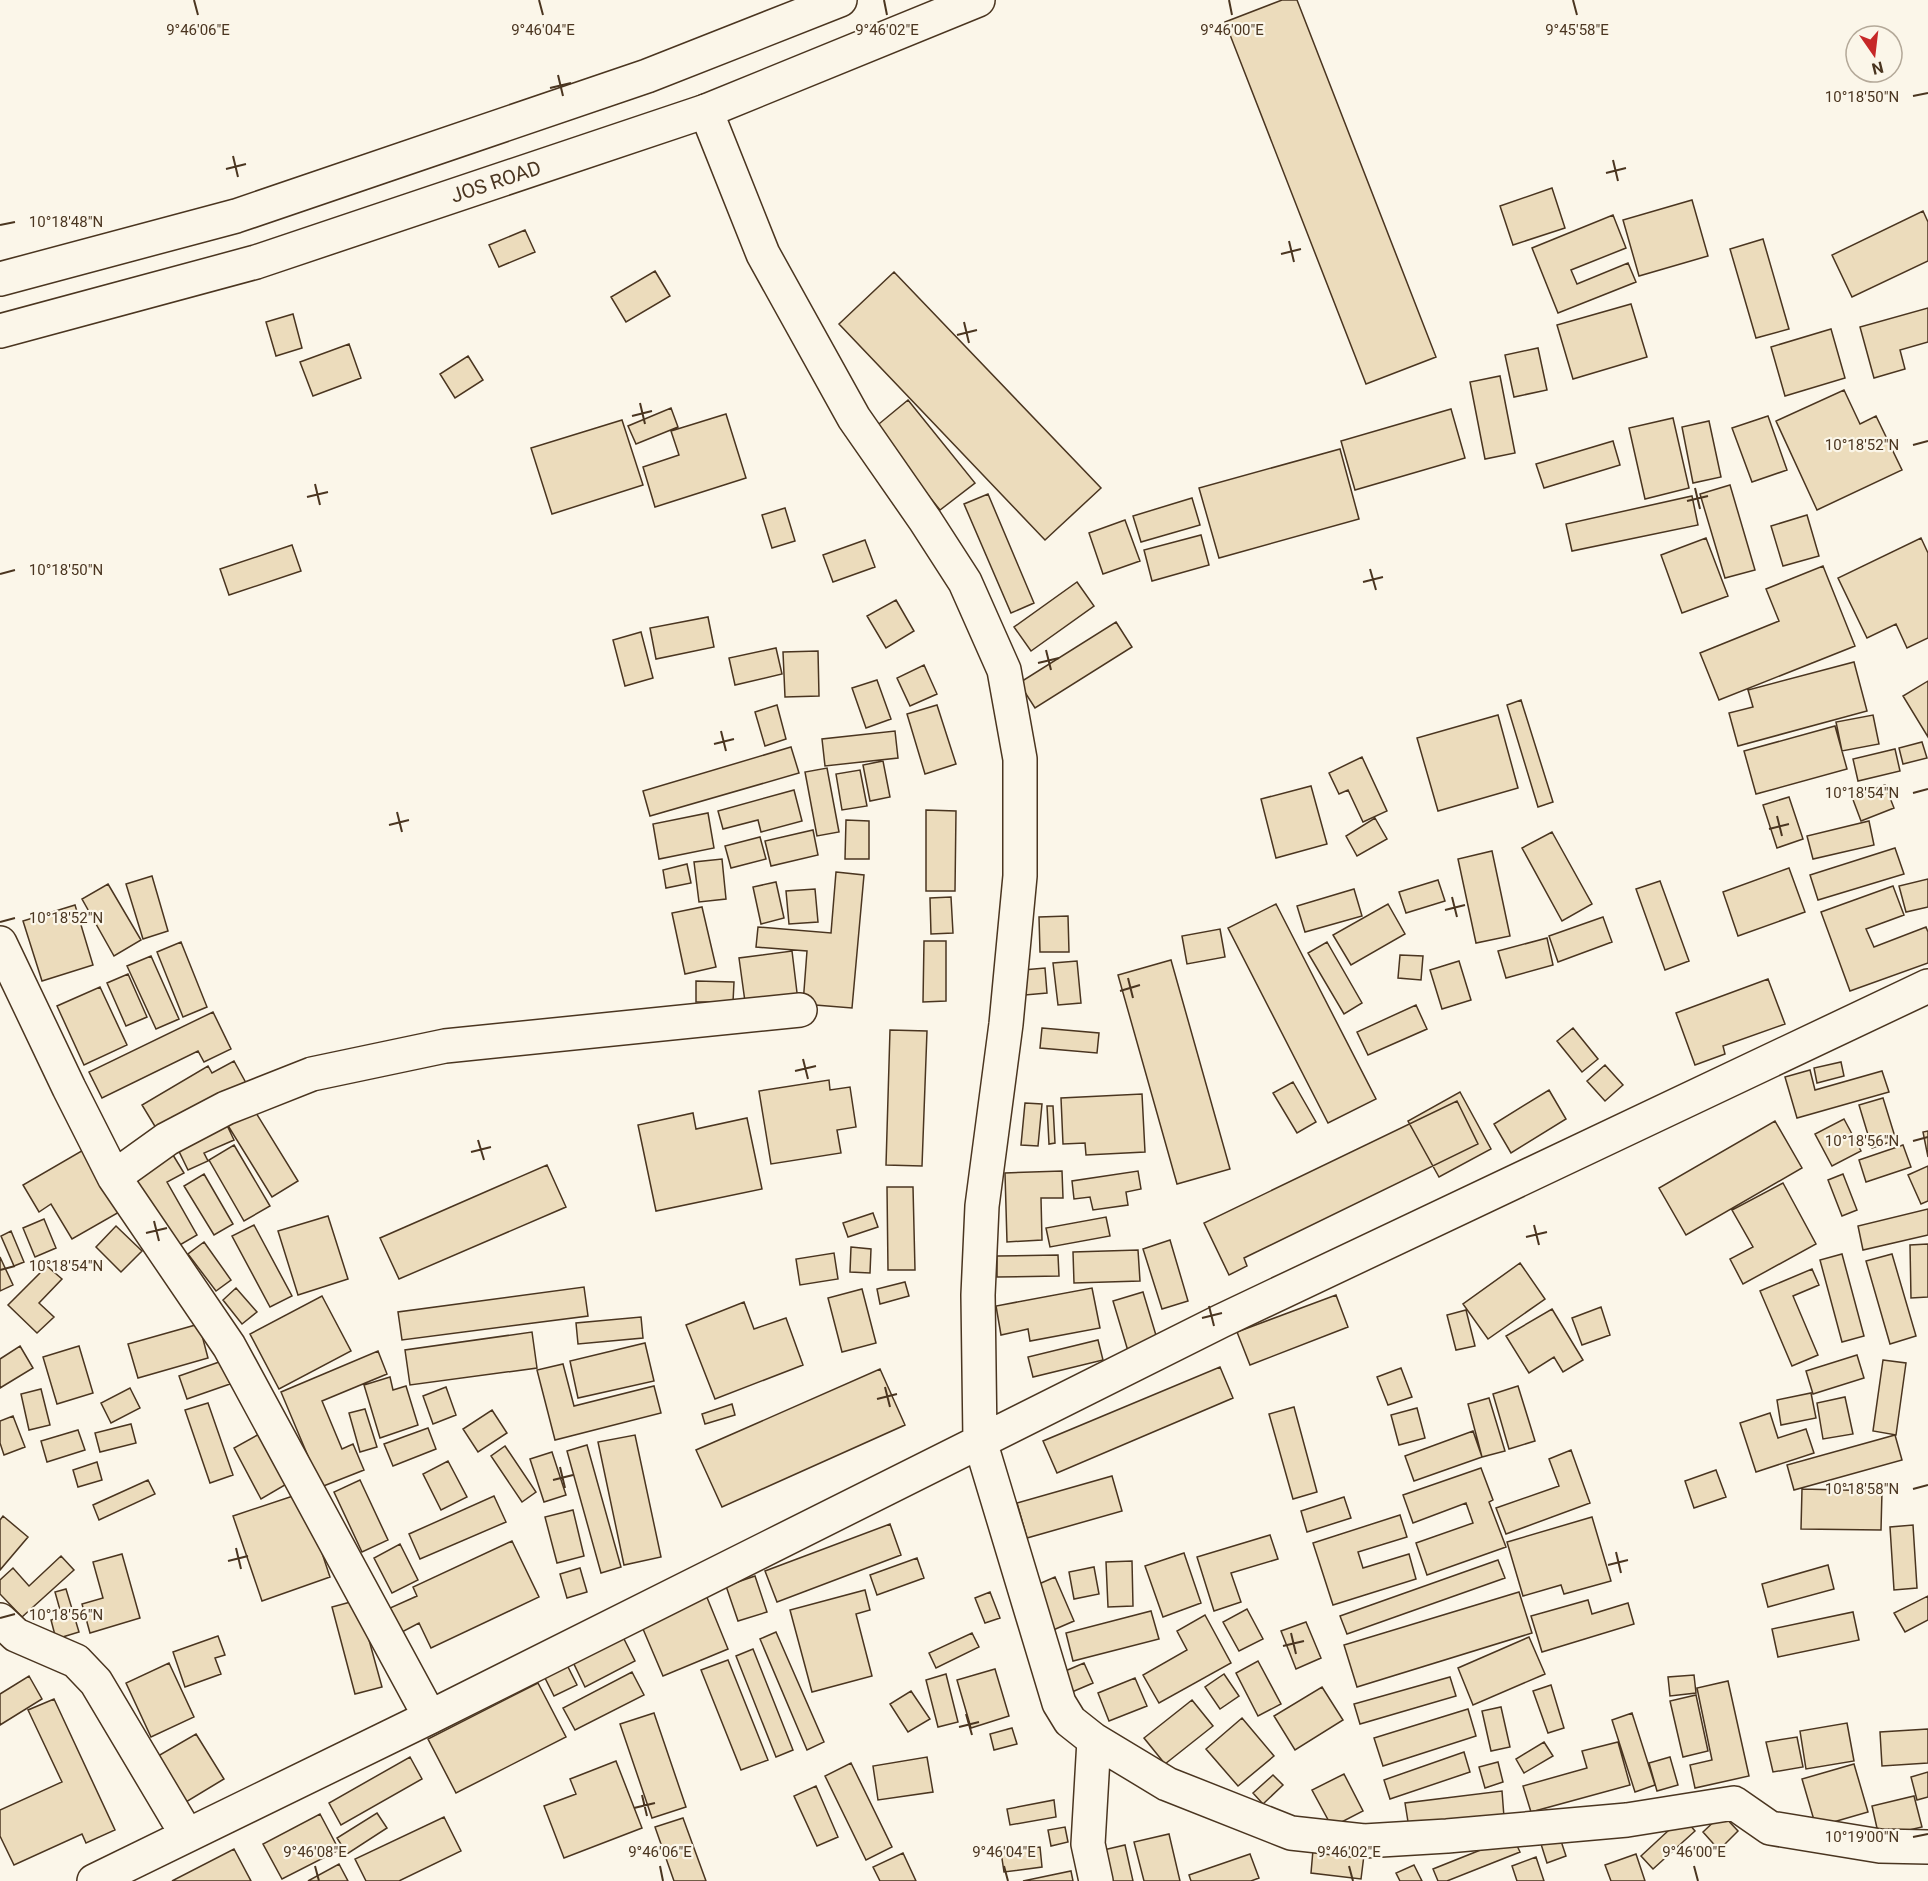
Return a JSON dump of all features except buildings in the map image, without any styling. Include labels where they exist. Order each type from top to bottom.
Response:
[{"type":"main road","points":[[0,279],[236,216],[647,76],[840,0]]},
{"type":"main road","name":"JOS ROAD","points":[[0,331],[256,262],[706,111],[978,0]]},
{"type":"main road","points":[[706,111],[764,254],[854,418],[965,582],[1004,670],[1020,759],[1020,876],[1006,1024],[982,1206],[978,1295],[980,1441],[1059,1703],[1070,1721],[1094,1740],[1167,1784],[1291,1833],[1330,1839],[1364,1841],[1447,1836],[1627,1820],[1734,1803],[1770,1828],[1880,1846],[1928,1847]]},
{"type":"main road","points":[[0,943],[114,1177],[229,1346],[430,1717]]},
{"type":"main road","points":[[94,1881],[430,1717],[1221,1321],[1928,986]]},
{"type":"main road","points":[[114,1177],[167,1139],[226,1108],[312,1074],[445,1046],[800,1010]]},
{"type":"main road","points":[[0,1620],[16,1635],[76,1661],[96,1682],[187,1835]]},
{"type":"main road","points":[[1094,1740],[1088,1844],[1096,1881]]}]
